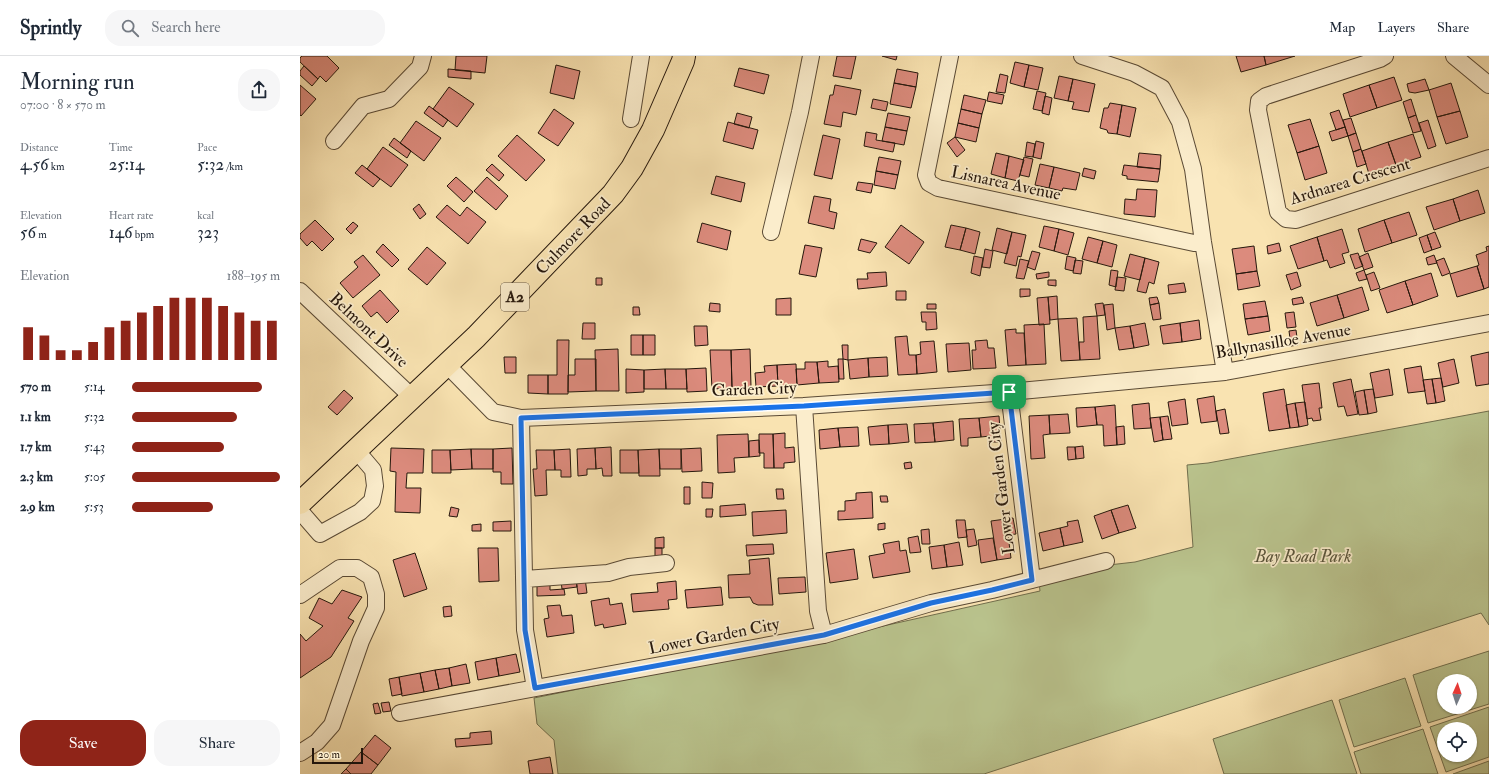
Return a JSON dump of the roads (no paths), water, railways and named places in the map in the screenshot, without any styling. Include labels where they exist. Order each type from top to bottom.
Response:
[{"type":"highway","name":"Culmore Road","points":[[300,503],[476,337],[613,194],[632,168],[653,130],[684,56]]},
{"type":"street","points":[[334,141],[362,106],[389,99],[420,67],[423,56]]},
{"type":"street","points":[[631,119],[641,56]]},
{"type":"street","points":[[771,232],[800,112],[811,56]]},
{"type":"street","name":"Lisnarea Avenue","points":[[950,56],[926,175],[929,182],[938,188],[954,192],[1194,243],[1203,242]]},
{"type":"street","points":[[1082,56],[1134,74],[1162,88],[1180,122],[1193,169],[1203,242],[1225,372]]},
{"type":"street","name":"Ardnarea Crescent","points":[[1385,56],[1380,59],[1266,96],[1259,101],[1258,110],[1278,212],[1286,219],[1296,220],[1489,158]]},
{"type":"street","points":[[1454,56],[1489,85]]},
{"type":"street","name":"Belmont Drive","points":[[300,291],[412,397]]},
{"type":"street","name":"Ballynasilloe Avenue","points":[[1082,385],[1225,372],[1489,323]]},
{"type":"street","name":"Garden City","points":[[447,365],[493,412],[521,418],[804,406],[1009,392],[1082,385]]},
{"type":"street","name":"Lower Garden City","points":[[1009,392],[1032,580]]},
{"type":"street","points":[[804,406],[818,611],[824,635]]},
{"type":"street","points":[[521,418],[525,630],[535,688]]},
{"type":"street","points":[[300,511],[320,534],[360,512],[372,501],[375,486],[373,470],[356,450]]},
{"type":"street","name":"Lower Garden City","points":[[400,713],[824,635],[931,603],[992,590],[1106,562]]},
{"type":"street","points":[[525,579],[608,573],[629,567],[666,563]]},
{"type":"street","points":[[300,595],[340,568],[357,568],[370,577],[376,594],[376,608],[361,641],[332,725],[317,742],[300,753]]},
{"type":"park label","name":"Bay Road Park","points":[[1303,556]]}]
